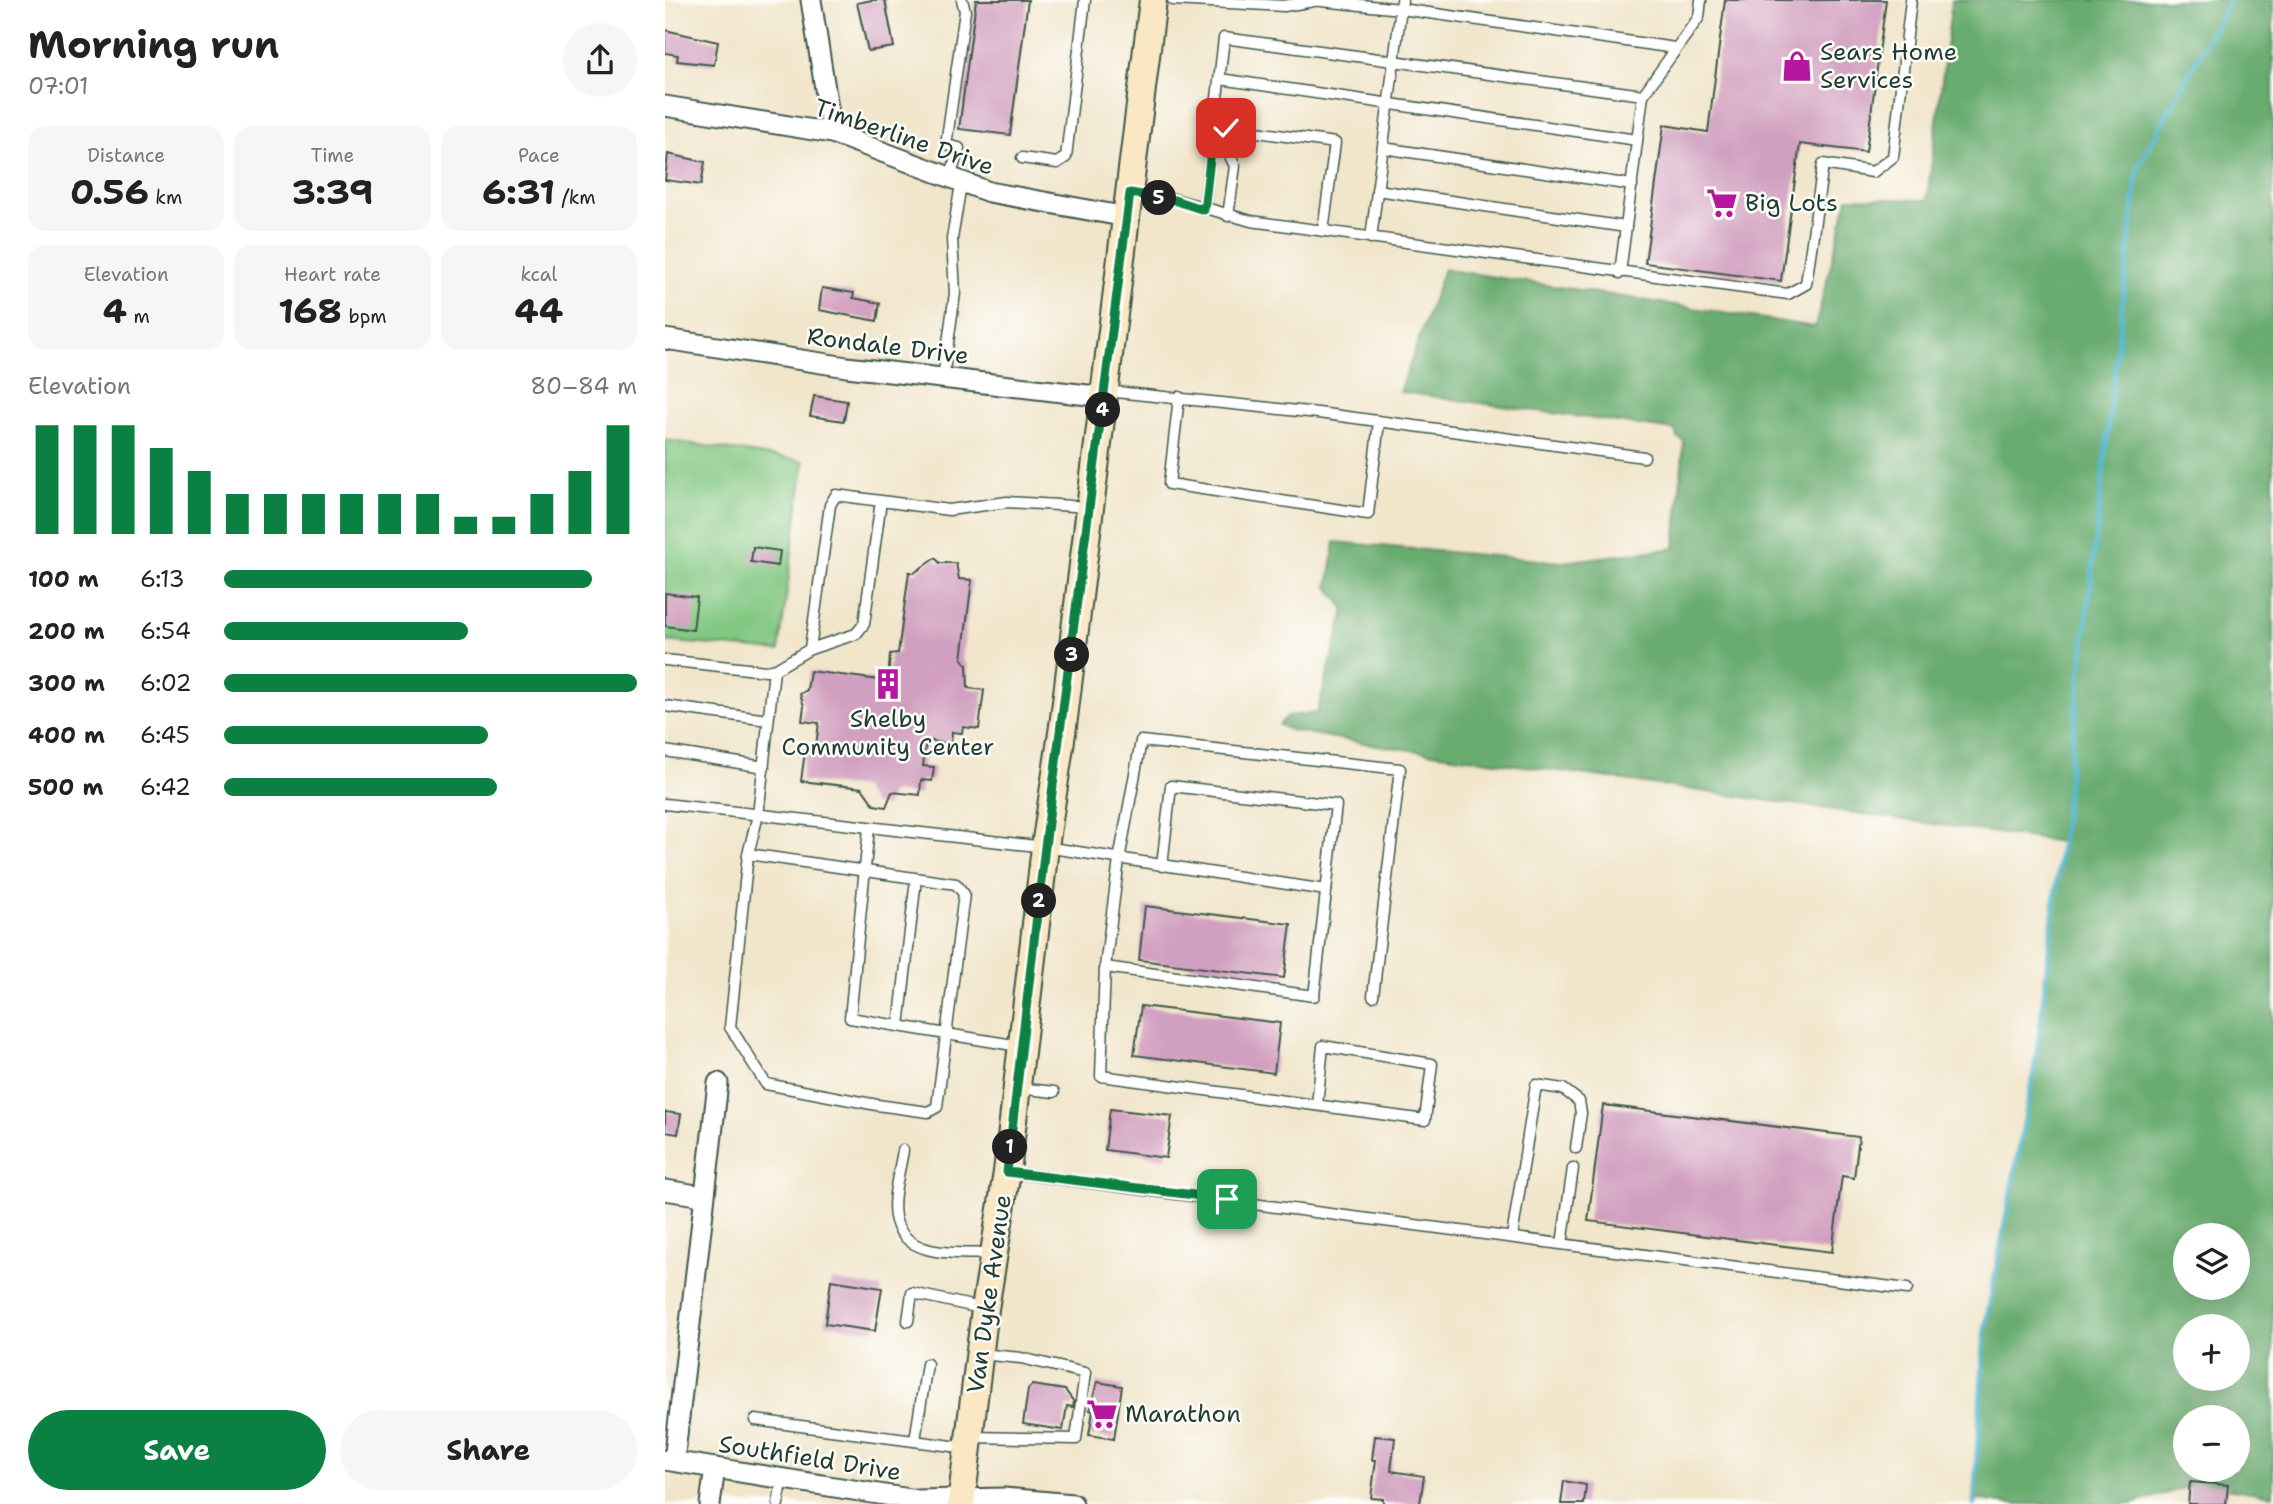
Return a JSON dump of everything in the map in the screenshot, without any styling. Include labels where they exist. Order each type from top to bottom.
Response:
[{"type":"main road","name":"Van Dyke Avenue","points":[[961,1502],[985,1309],[1018,1088],[1045,847],[1105,394],[1153,0]]},
{"type":"street","points":[[811,0],[832,133]]},
{"type":"street","name":"Timberline Drive","points":[[665,106],[832,133],[955,182],[1026,200],[1128,205]]},
{"type":"street","name":"Rondale Drive","points":[[665,340],[847,368],[1105,394]]},
{"type":"street","points":[[669,1461],[718,1083]]},
{"type":"street","points":[[665,1190],[703,1196]]},
{"type":"street","name":"Southfield Drive","points":[[669,1461],[783,1477],[894,1500],[961,1502],[1004,1498],[1073,1504]]},
{"type":"street","points":[[710,1504],[715,1468]]},
{"type":"lane","points":[[943,377],[955,293],[952,239],[959,148],[946,145],[965,10],[962,0]]},
{"type":"lane","points":[[1022,158],[1057,163],[1066,157],[1085,0]]},
{"type":"lane","points":[[1173,0],[1284,6],[1313,0],[1401,4],[1675,48]]},
{"type":"lane","points":[[1620,273],[1643,95],[1699,17],[1700,0]]},
{"type":"lane","points":[[1128,205],[1174,200],[1228,216],[1323,231],[1788,294],[1806,284],[1823,164],[1873,172],[1893,157],[1912,0]]},
{"type":"lane","points":[[1371,238],[1401,4]]},
{"type":"lane","points":[[1204,210],[1224,38],[1643,95]]},
{"type":"lane","points":[[1220,79],[1637,139]]},
{"type":"lane","points":[[1214,126],[1335,144],[1323,231]]},
{"type":"lane","points":[[1226,128],[1220,136],[1235,166],[1228,216]]},
{"type":"lane","points":[[1383,148],[1632,185]]},
{"type":"lane","points":[[1377,191],[1626,227]]},
{"type":"lane","points":[[1105,394],[1179,397],[1644,457]]},
{"type":"lane","points":[[1179,397],[1169,484],[1368,514],[1380,422]]},
{"type":"lane","points":[[810,649],[830,505],[837,495],[949,510],[1007,502],[1090,507]]},
{"type":"lane","points":[[665,660],[774,670],[810,649],[856,634],[864,624],[881,501]]},
{"type":"lane","points":[[748,854],[956,884],[964,894],[937,1107],[928,1112],[766,1084],[730,1027],[748,854],[758,816],[774,670]]},
{"type":"lane","points":[[665,706],[768,720]]},
{"type":"lane","points":[[1317,1105],[1323,1046],[1432,1064],[1425,1120],[1101,1076],[1105,967],[1119,860],[1141,741],[1400,769],[1373,996]]},
{"type":"lane","points":[[665,751],[764,767]]},
{"type":"lane","points":[[1105,967],[1314,996],[1336,805],[1171,786],[1163,866]]},
{"type":"lane","points":[[665,804],[1045,847],[1327,890]]},
{"type":"lane","points":[[869,828],[850,1018],[1023,1046]]},
{"type":"lane","points":[[899,1026],[916,878]]},
{"type":"lane","points":[[1513,1237],[1536,1085],[1563,1089],[1579,1101],[1581,1114],[1576,1149]]},
{"type":"lane","points":[[1018,1088],[1054,1092]]},
{"type":"lane","points":[[903,1150],[895,1208],[896,1222],[902,1233],[921,1247],[934,1251],[994,1254]]},
{"type":"lane","points":[[1562,1244],[1573,1168]]},
{"type":"lane","points":[[1007,1172],[1907,1289]]},
{"type":"lane","points":[[908,1321],[912,1293],[985,1309]]},
{"type":"lane","points":[[755,1420],[915,1440],[968,1442],[1076,1439],[1085,1373],[1021,1358],[980,1354]]},
{"type":"lane","points":[[915,1440],[927,1364]]},
{"type":"lane","points":[[778,1504],[783,1477]]},
{"type":"green space","points":[[1952,0],[2273,0],[2273,1495],[2197,1484],[2132,1504],[2009,1504],[1974,1499],[1985,1329],[2037,1055],[2061,842],[1369,744],[1290,730],[1279,725],[1287,716],[1317,713],[1345,609],[1328,587],[1335,542],[1562,562],[1675,548],[1684,441],[1677,437],[1675,430],[1400,392],[1444,269],[1815,327],[1848,198],[1927,200]]},
{"type":"green space","points":[[665,440],[804,461],[779,651],[665,641]]},
{"type":"building","points":[[885,0],[894,47],[868,51],[857,3]]},
{"type":"building","points":[[976,0],[1028,0],[1010,135],[959,129]]},
{"type":"building","points":[[1725,0],[1886,0],[1866,152],[1800,144],[1781,281],[1645,263],[1664,125],[1708,132]]},
{"type":"building","points":[[665,30],[718,42],[714,65],[677,61],[678,55],[665,53]]},
{"type":"building","points":[[668,154],[705,162],[701,185],[665,180]]},
{"type":"building","points":[[822,288],[854,293],[853,298],[880,303],[877,321],[819,310]]},
{"type":"building","points":[[814,396],[847,401],[844,421],[810,416]]},
{"type":"building","points":[[753,547],[780,551],[778,566],[751,562]]},
{"type":"building","name":"Shelby Community Center","points":[[935,558],[940,563],[956,563],[959,579],[972,580],[962,659],[967,665],[968,688],[984,690],[979,729],[963,727],[962,733],[952,732],[951,744],[926,740],[923,766],[934,767],[932,781],[921,780],[920,795],[892,792],[886,807],[874,805],[862,788],[801,781],[805,751],[815,753],[819,723],[802,721],[804,706],[800,694],[807,690],[810,671],[888,681],[890,654],[898,653],[909,572],[914,573]]},
{"type":"building","points":[[665,593],[697,597],[693,630],[665,626]]},
{"type":"building","points":[[1145,906],[1291,924],[1284,978],[1139,960]]},
{"type":"building","points":[[1141,1006],[1280,1023],[1274,1073],[1134,1055]]},
{"type":"building","points":[[1603,1105],[1859,1137],[1854,1178],[1842,1176],[1832,1252],[1588,1221]]},
{"type":"building","points":[[1110,1109],[1172,1116],[1166,1158],[1105,1150]]},
{"type":"building","points":[[665,1112],[681,1114],[678,1134],[665,1132]]},
{"type":"building","points":[[831,1280],[882,1288],[875,1331],[825,1324]]},
{"type":"building","points":[[1097,1382],[1122,1386],[1114,1439],[1089,1435],[1093,1411],[1090,1410]]},
{"type":"building","points":[[1032,1385],[1065,1390],[1074,1402],[1073,1407],[1067,1406],[1063,1430],[1023,1424],[1028,1389]]},
{"type":"building","points":[[1375,1436],[1395,1438],[1391,1471],[1424,1476],[1420,1504],[1383,1504],[1383,1499],[1371,1498],[1376,1460],[1372,1460]]},
{"type":"building","points":[[1564,1481],[1586,1485],[1584,1504],[1561,1504]]},
{"type":"building","points":[[2190,1482],[2228,1485],[2226,1504],[2188,1504]]},
{"type":"waterway","points":[[1974,1504],[1985,1329],[2037,1055],[2138,167],[2230,0]]},
{"type":"place","name":"Sears Home Services","points":[[1797,66]]},
{"type":"place","name":"Big Lots","points":[[1722,203]]},
{"type":"place","name":"Shelby Community Center","points":[[888,684]]},
{"type":"place","name":"Marathon","points":[[1102,1414]]},
{"type":"route","points":[[1226,128],[1214,126],[1204,210],[1174,200],[1130,193],[1063,726],[1045,847],[1007,1172],[1227,1199]]}]
